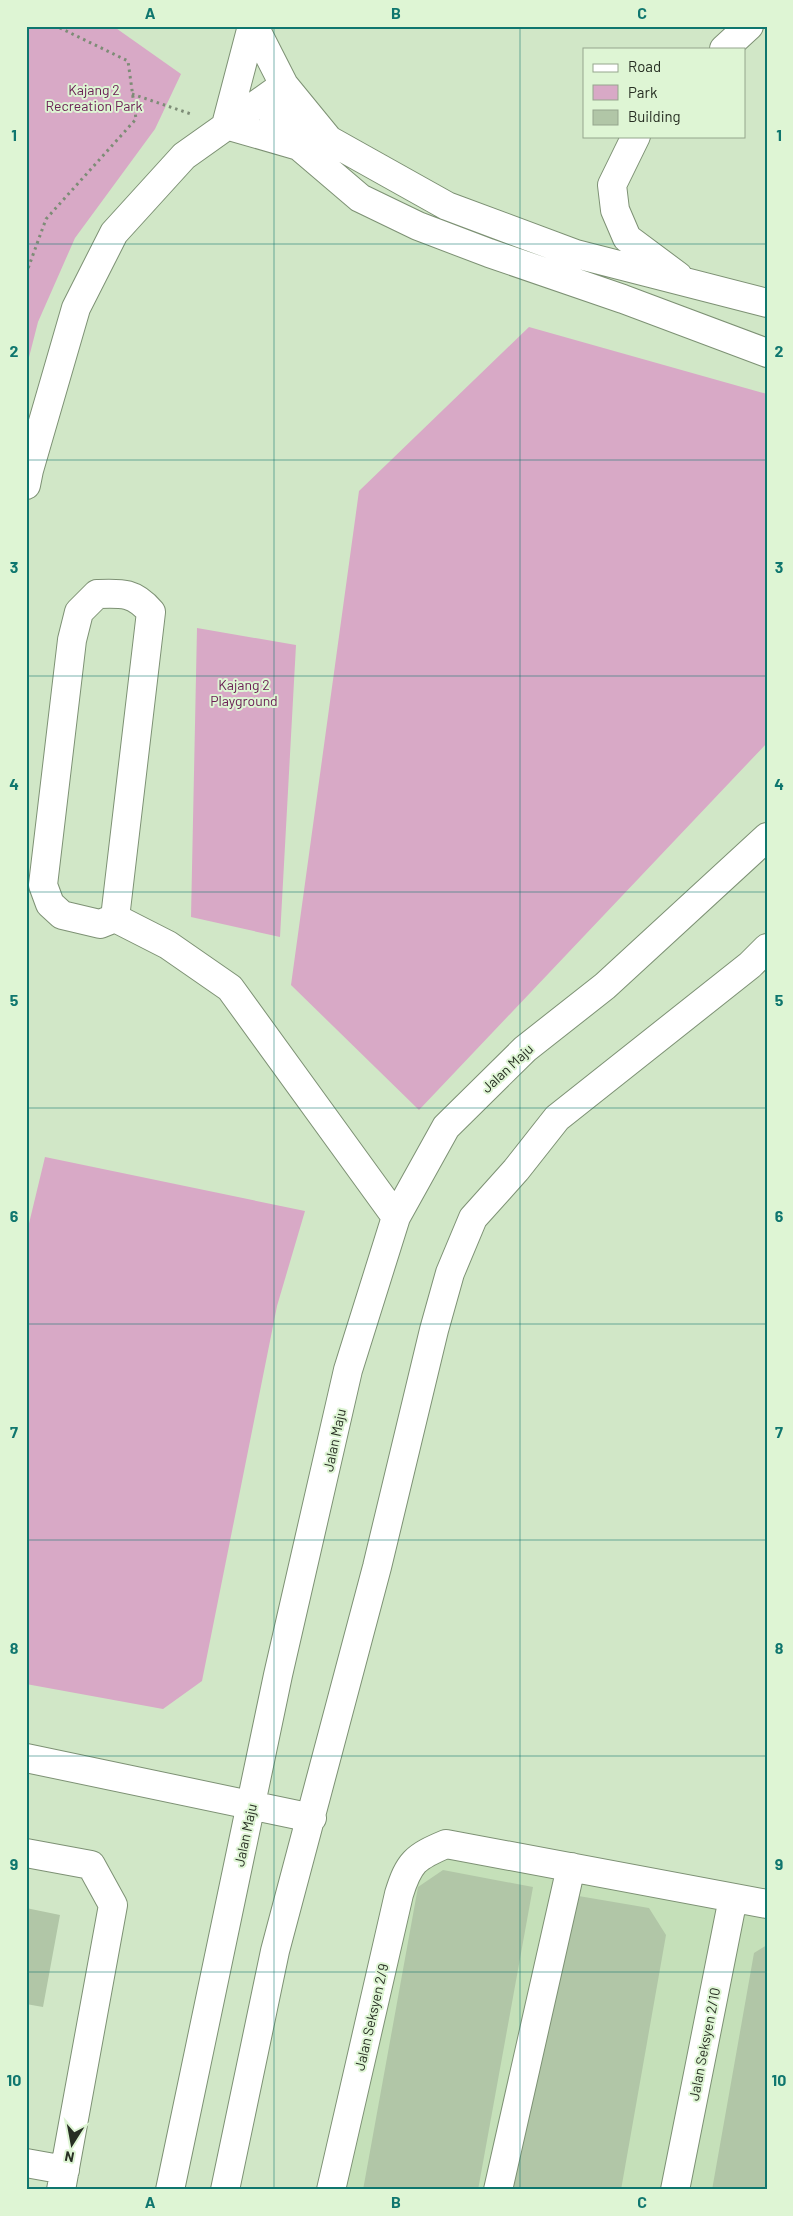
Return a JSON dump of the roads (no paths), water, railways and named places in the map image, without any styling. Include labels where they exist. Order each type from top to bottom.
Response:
[{"type":"street","points":[[253,26],[284,85],[329,140],[447,206],[576,254],[767,303]]},
{"type":"street","points":[[226,126],[253,26]]},
{"type":"street","points":[[725,48],[749,26]]},
{"type":"street","points":[[26,485],[30,452],[76,308],[114,233],[184,156],[263,102],[284,85]]},
{"type":"street","points":[[263,102],[299,146],[360,198],[418,226],[767,354]]},
{"type":"street","points":[[226,126],[299,146]]},
{"type":"street","points":[[635,138],[612,185],[615,210],[627,238],[687,283]]},
{"type":"street","points":[[116,918],[151,612],[140,600],[119,593],[97,594],[79,612],[72,640],[43,885],[50,904],[62,915],[100,924],[116,918],[168,945],[230,988],[396,1217]]},
{"type":"street","name":"Jalan Maju","points":[[170,2190],[278,1675],[348,1370],[396,1217],[446,1127],[525,1049],[605,986],[767,837]]},
{"type":"street","points":[[225,2190],[275,1951],[312,1818],[377,1567],[434,1330],[450,1273],[473,1218],[516,1170],[557,1118],[750,965],[767,948]]},
{"type":"street","points":[[26,1758],[312,1818]]},
{"type":"street","name":"Jalan Seksyen 2/9","points":[[331,2190],[400,1894],[411,1864],[427,1852],[446,1844],[571,1867]]},
{"type":"street","points":[[26,1852],[91,1865],[113,1905],[63,2180],[26,2163]]},
{"type":"street","points":[[498,2190],[571,1867],[767,1904]]},
{"type":"street","name":"Jalan Seksyen 2/10","points":[[675,2190],[733,1898]]},
{"type":"park label","name":"Kajang 2 Recreation Park","points":[[94,98]]},
{"type":"park label","name":"Kajang 2 Playground","points":[[244,692]]}]
